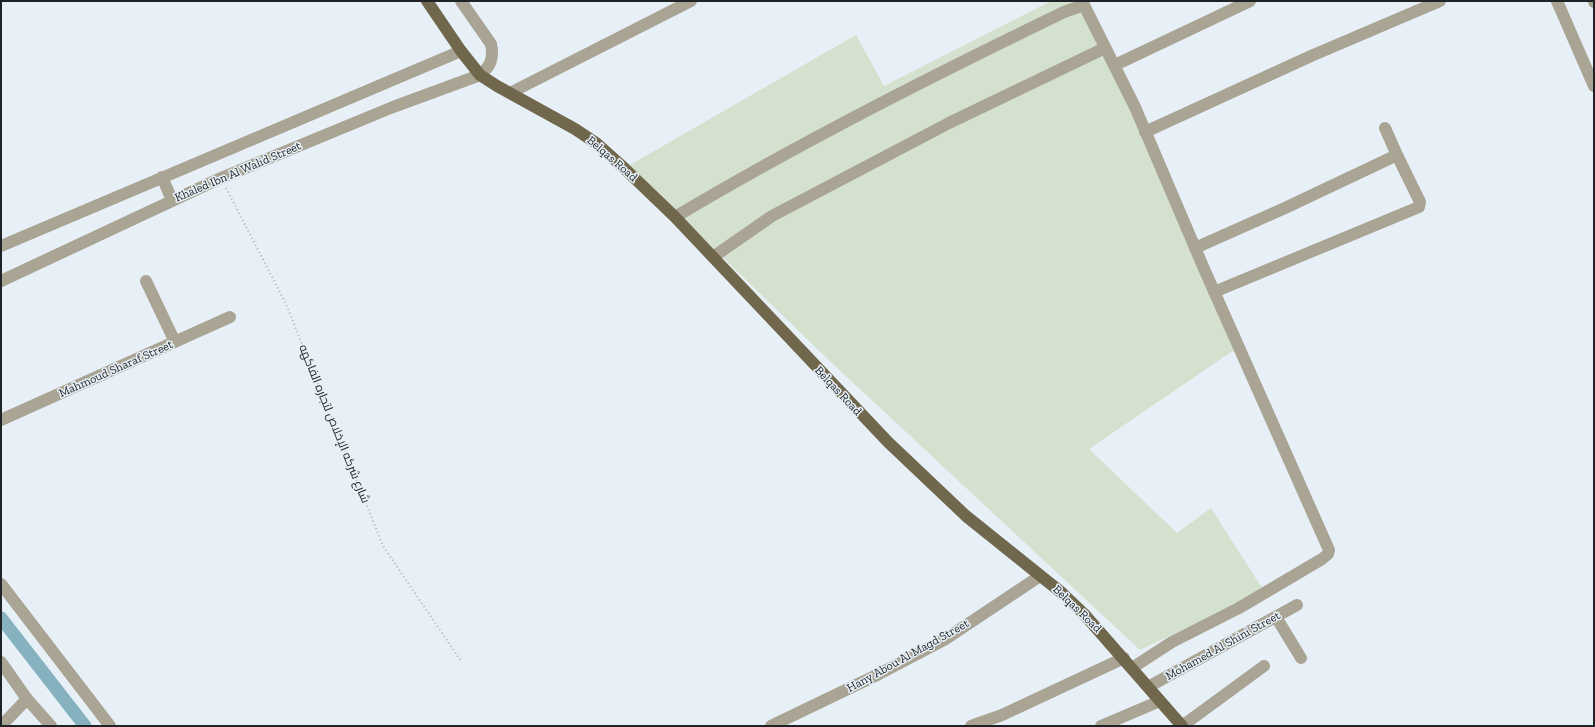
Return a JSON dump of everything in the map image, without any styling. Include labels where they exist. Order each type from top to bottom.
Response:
[{"type":"main road","name":"Belqas Road","points":[[427,1],[461,51],[487,81],[575,129],[596,143],[624,168],[713,257],[888,442],[966,516],[1062,593],[1084,614],[1182,726]]},
{"type":"street","points":[[461,1],[491,44],[493,53],[491,62],[487,69],[480,74]]},
{"type":"street","points":[[510,93],[691,1]]},
{"type":"street","points":[[1115,65],[1250,1]]},
{"type":"street","points":[[1145,132],[1311,56],[1440,1]]},
{"type":"street","points":[[1557,1],[1594,86]]},
{"type":"street","points":[[675,218],[740,179],[902,92],[1079,6],[1085,6],[1105,48],[1115,65],[1329,550],[1328,554],[1322,559],[1239,608],[1172,642],[1132,668]]},
{"type":"street","points":[[713,257],[772,216],[949,123],[1105,48]]},
{"type":"street","points":[[1,246],[461,51]]},
{"type":"street","name":"Khaled Ibn Al Walid Street","points":[[1,281],[221,178],[393,107],[480,74]]},
{"type":"street","points":[[1214,292],[1419,207],[1420,202],[1385,128]]},
{"type":"street","points":[[1195,248],[1398,155]]},
{"type":"street","points":[[162,177],[172,200]]},
{"type":"street","points":[[146,281],[175,342]]},
{"type":"street","name":"Mahmoud Sharaf Street","points":[[1,420],[230,317]]},
{"type":"street","name":"Hany Abou Al Magd Street","points":[[771,726],[872,678],[944,640],[1040,576]]},
{"type":"street","points":[[1,584],[110,726]]},
{"type":"street","name":"Mohamed Al Shini Street","points":[[1148,687],[1297,605]]},
{"type":"street","points":[[1276,617],[1301,658]]},
{"type":"street","points":[[971,726],[1002,715],[1124,658]]},
{"type":"street","points":[[1,662],[27,699],[51,726]]},
{"type":"street","points":[[1182,726],[1264,666]]},
{"type":"street","points":[[1,726],[27,699]]},
{"type":"street","points":[[1101,726],[1160,701]]},
{"type":"path","name":"شارع شركه الإخلاص لتجاره الفاكهه","points":[[221,178],[286,304],[383,546],[461,661]]},
{"type":"green space","points":[[1051,1],[1081,1],[1240,346],[1089,449],[1177,533],[1211,508],[1264,591],[1140,650],[833,364],[628,166],[856,35],[884,86]]},
{"type":"waterway","points":[[1,618],[85,726]]}]
